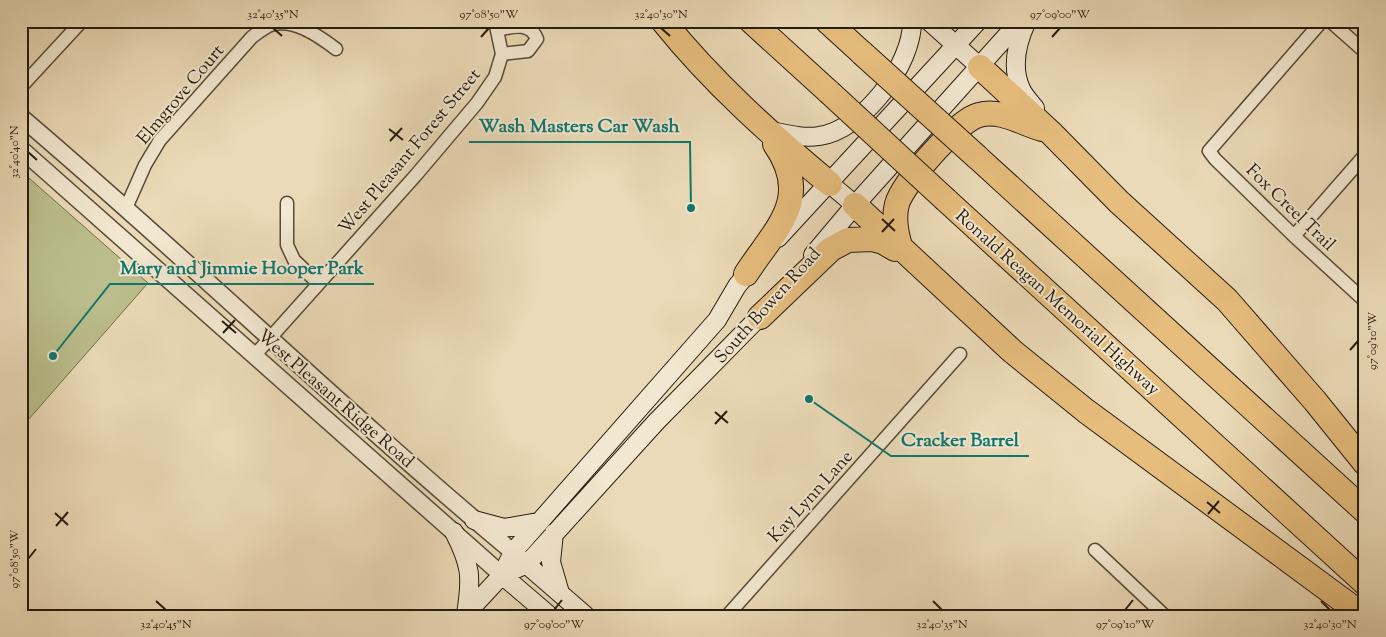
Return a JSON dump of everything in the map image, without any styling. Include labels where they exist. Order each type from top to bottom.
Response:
[{"type":"highway","points":[[662,21],[682,45],[766,130],[830,184]]},
{"type":"highway","name":"Ronald Reagan Memorial Highway","points":[[751,21],[1365,583]]},
{"type":"highway","points":[[827,21],[1365,511]]},
{"type":"highway","points":[[980,67],[1050,132],[1119,202],[1227,300],[1316,401],[1365,463]]},
{"type":"highway","points":[[901,249],[895,223],[896,205],[900,196],[912,177],[968,119],[978,115],[1003,114],[1050,132]]},
{"type":"highway","points":[[746,274],[783,221],[789,209],[792,188],[788,167],[766,130]]},
{"type":"highway","points":[[855,205],[1012,351],[1086,411],[1364,616]]},
{"type":"highway","points":[[760,317],[830,249],[848,240],[864,238],[883,242],[922,269]]},
{"type":"main road","points":[[766,130],[803,136],[820,136],[841,129],[867,110],[882,93],[902,64],[912,33],[912,21]]},
{"type":"main road","points":[[929,21],[980,67]]},
{"type":"main road","name":"South Bowen Road","points":[[465,615],[502,575],[513,552],[538,522],[717,320],[746,274],[978,21]]},
{"type":"main road","name":"South Bowen Road","points":[[502,575],[526,564],[664,414],[760,317],[855,205],[1020,21]]},
{"type":"main road","points":[[1027,21],[1015,55],[1018,81],[1021,90],[1050,132]]},
{"type":"main road","points":[[830,184],[855,205]]},
{"type":"main road","points":[[645,402],[664,414]]},
{"type":"main road","points":[[474,520],[504,528],[538,522]]},
{"type":"main road","points":[[454,532],[469,566],[470,580],[465,615]]},
{"type":"main road","points":[[554,532],[551,562],[560,594]]},
{"type":"main road","name":"West Pleasant Ridge Road","points":[[513,552],[586,616]]},
{"type":"main road","name":"West Pleasant Ridge Road","points":[[502,575],[550,616]]},
{"type":"street","points":[[21,87],[82,21]]},
{"type":"street","name":"Fox Creel Trail","points":[[1322,21],[1209,151],[1294,236],[1365,301]]},
{"type":"street","points":[[1330,21],[1365,52]]},
{"type":"street","name":"Elmgrove Court","points":[[126,208],[145,165],[160,140],[252,37],[269,26],[287,24],[316,34],[336,49]]},
{"type":"street","points":[[495,26],[520,26],[530,29],[534,33],[537,39],[528,51],[502,54],[495,26]]},
{"type":"street","name":"West Pleasant Forest Street","points":[[254,356],[416,175],[477,103],[495,77],[502,54]]},
{"type":"street","name":"West Pleasant Ridge Road","points":[[21,117],[126,208],[474,520],[513,552]]},
{"type":"street","name":"West Pleasant Ridge Road","points":[[21,149],[502,575]]},
{"type":"street","points":[[1294,236],[1365,155]]},
{"type":"street","points":[[287,203],[287,245],[294,260],[318,283]]},
{"type":"street","name":"Kay Lynn Lane","points":[[727,616],[960,354]]},
{"type":"street","points":[[344,434],[357,432],[392,460],[404,464],[409,462]]},
{"type":"street","points":[[1095,550],[1162,615]]},
{"type":"green space","points":[[21,171],[148,283],[21,428]]},
{"type":"place","name":"Wash Masters Car Wash","points":[[691,208]]},
{"type":"place","name":"Mary and Jimmie Hooper Park","points":[[53,356]]},
{"type":"place","name":"Cracker Barrel","points":[[809,399]]}]
